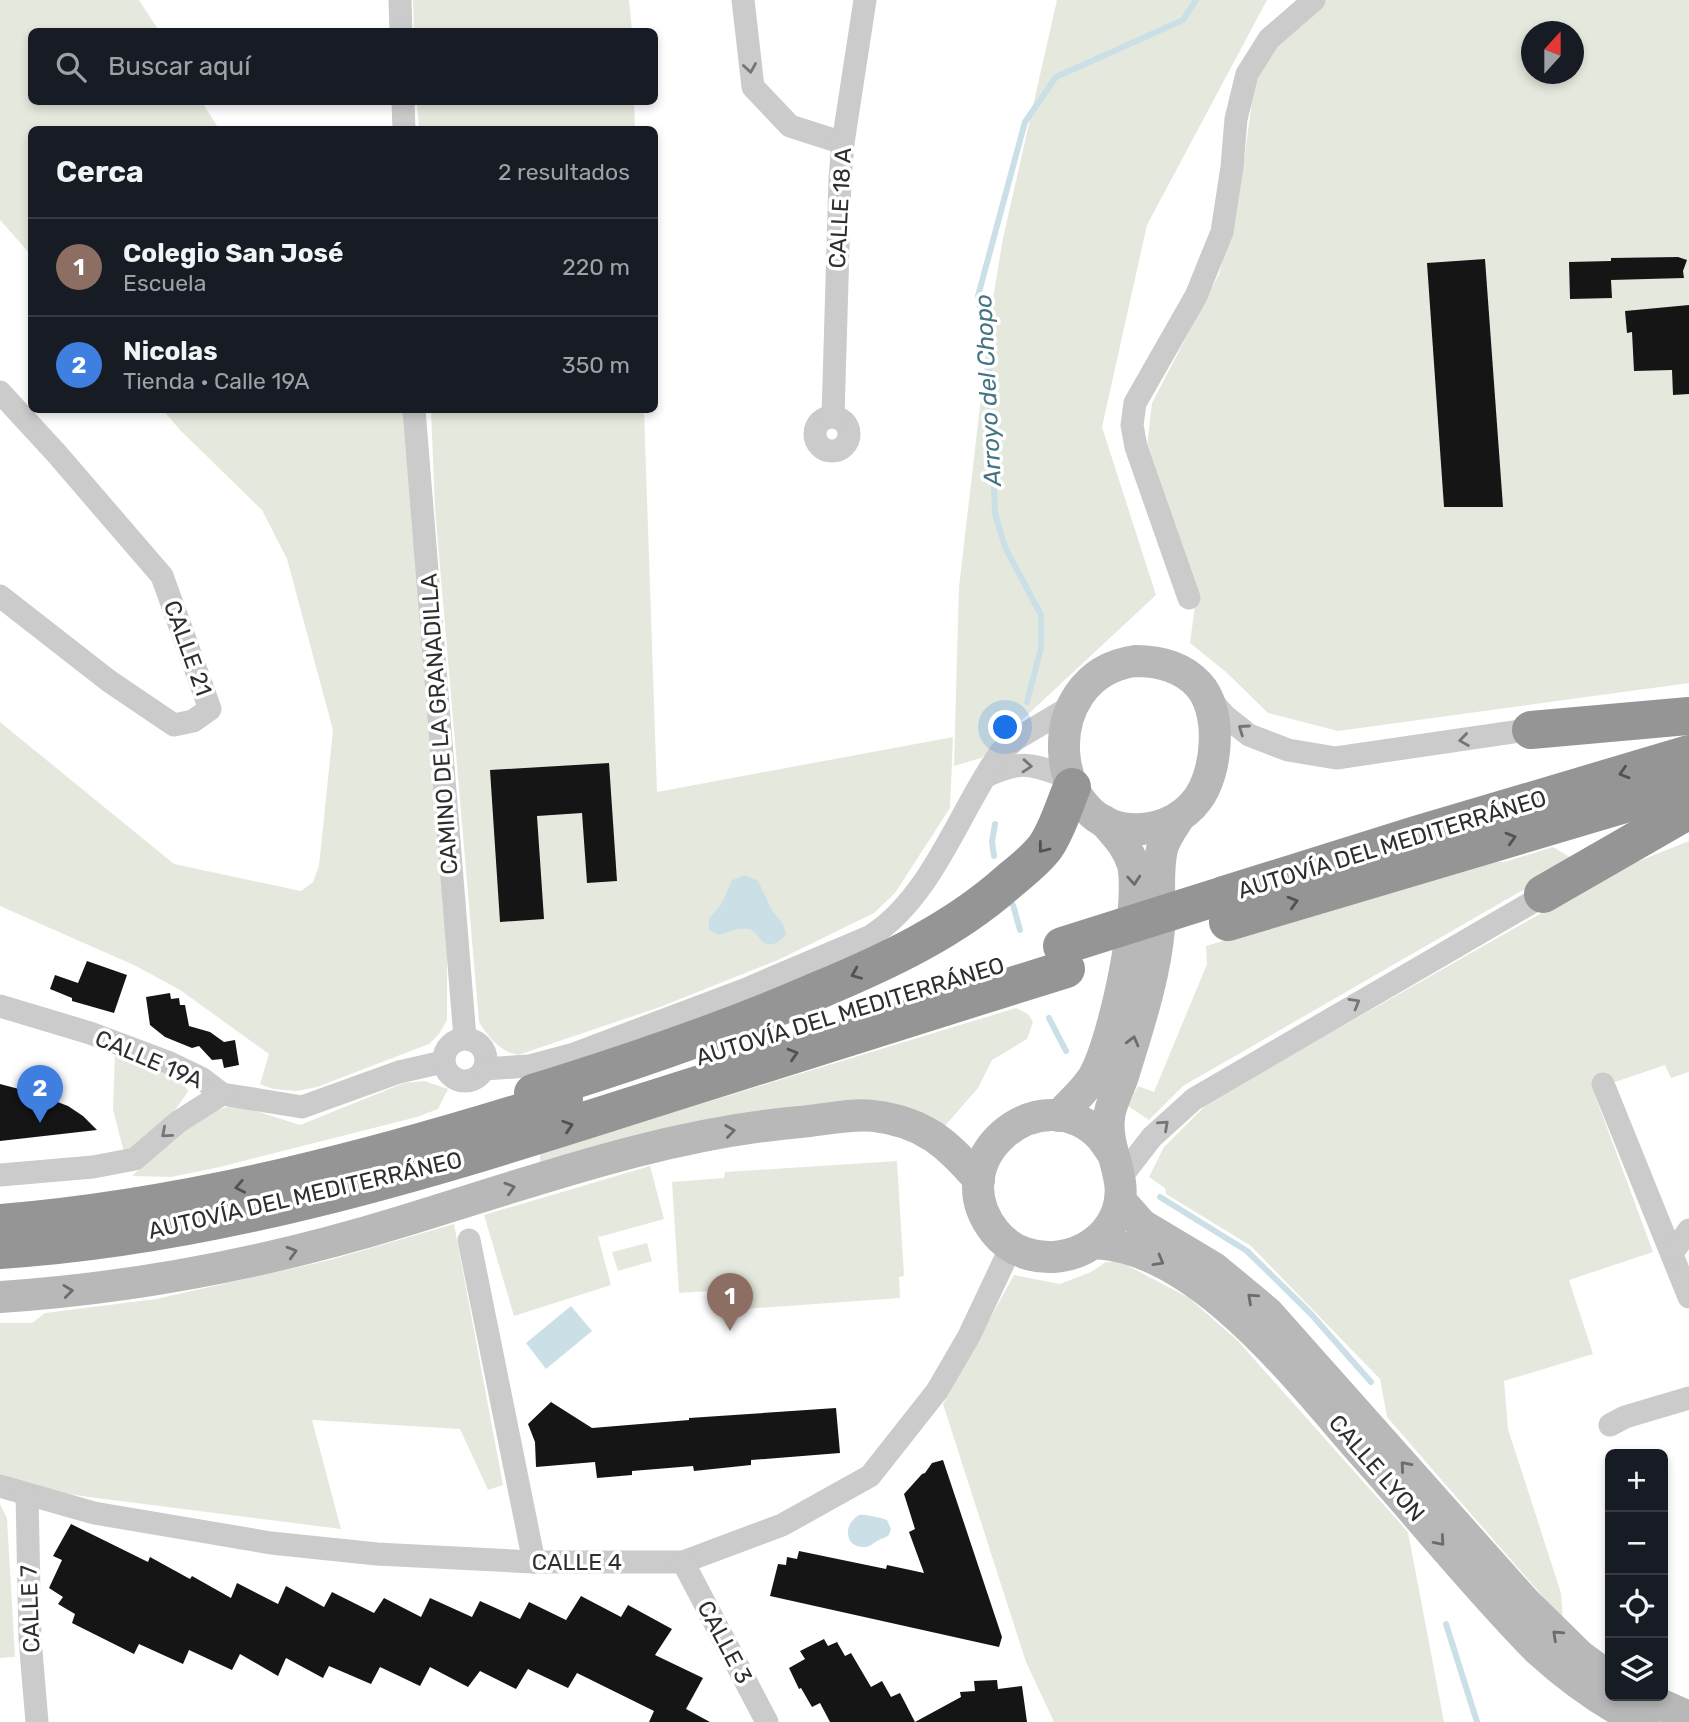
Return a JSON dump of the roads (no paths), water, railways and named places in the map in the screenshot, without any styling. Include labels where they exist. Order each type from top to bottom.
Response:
[{"type":"highway","points":[[1531,730],[1689,716]]},
{"type":"highway","name":"AUTOVÍA DEL MEDITERRÁNEO","points":[[1226,908],[1416,835],[1689,754]]},
{"type":"highway","points":[[330,1167],[443,1121],[703,1038],[881,964],[942,931],[989,899],[1038,855],[1053,834],[1070,782]]},
{"type":"highway","name":"AUTOVÍA DEL MEDITERRÁNEO","points":[[0,1223],[64,1217],[202,1195],[330,1167],[467,1130],[1226,908],[1689,785]]},
{"type":"highway","points":[[1544,894],[1689,810]]},
{"type":"highway","name":"AUTOVÍA DEL MEDITERRÁNEO","points":[[0,1250],[108,1240],[208,1221],[454,1163],[1064,957]]},
{"type":"street","points":[[400,0],[401,28]]},
{"type":"street","points":[[743,0],[753,87],[790,126],[843,143]]},
{"type":"street","name":"CALLE 18 A","points":[[833,417],[843,143],[865,0]]},
{"type":"street","points":[[1189,598],[1136,447],[1132,425],[1135,404],[1196,296],[1222,232],[1236,119],[1247,74],[1269,39],[1314,0]]},
{"type":"street","points":[[403,105],[404,126]]},
{"type":"street","name":"CALLE 21","points":[[0,392],[162,576],[210,709],[193,721],[174,725],[109,681],[0,596]]},
{"type":"street","name":"CAMINO DE LA GRANADILLA","points":[[414,413],[465,1038]]},
{"type":"street","points":[[1059,1116],[1086,1086],[1099,1063],[1121,986],[1135,894],[1133,866],[1124,843],[1104,821],[1083,804],[1070,782],[1064,740],[1069,715],[1080,691],[1099,674],[1121,663],[1135,661],[1149,661],[1177,669],[1199,684],[1224,716],[1249,735],[1288,750],[1336,758],[1531,730],[1689,696]]},
{"type":"street","points":[[1118,1177],[1100,1136],[1081,1122],[1059,1116],[1036,1117],[1014,1125],[997,1139],[984,1158],[979,1180],[980,1200],[986,1218],[997,1234],[1012,1247],[1031,1256],[1054,1258],[1075,1254],[1094,1243],[1106,1231],[1115,1216],[1118,1177],[1108,1131],[1109,1114],[1123,1077],[1150,978],[1159,932],[1162,849],[1180,816],[1201,793],[1211,764],[1215,738],[1214,718],[1206,694]]},
{"type":"street","points":[[484,1069],[529,1066],[574,1054],[744,990],[871,936],[888,925],[903,909],[928,874],[1000,753],[1074,704]]},
{"type":"street","points":[[986,776],[1011,765],[1022,764],[1037,766],[1070,782]]},
{"type":"street","points":[[1104,821],[1127,829],[1140,830],[1168,823],[1180,816]]},
{"type":"street","points":[[1118,1177],[1152,1137],[1194,1099],[1544,894],[1689,827]]},
{"type":"street","name":"CALLE 19A","points":[[0,1006],[90,1033],[170,1063],[201,1077],[222,1094],[178,1122],[135,1158],[93,1167],[0,1175]]},
{"type":"street","points":[[465,1038],[478,1043],[486,1055],[484,1069],[475,1079],[461,1081],[449,1075],[443,1062],[451,1043],[465,1038]]},
{"type":"street","points":[[222,1094],[302,1107],[399,1072],[443,1062]]},
{"type":"street","points":[[1603,1084],[1689,1297]]},
{"type":"street","points":[[0,1297],[156,1280],[278,1256],[397,1223],[617,1155],[698,1136],[782,1124],[872,1116],[903,1122],[932,1134],[955,1152],[979,1180]]},
{"type":"street","name":"CALLE LYON","points":[[1118,1177],[1130,1214],[1142,1225],[1214,1268],[1267,1312],[1525,1602],[1578,1655],[1605,1674]]},
{"type":"street","points":[[1672,1253],[1689,1230]]},
{"type":"street","points":[[469,1240],[534,1562]]},
{"type":"street","name":"CALLE LYON","points":[[1094,1243],[1114,1244],[1151,1256],[1213,1296],[1282,1362],[1538,1650],[1596,1697],[1643,1722]]},
{"type":"street","name":"CALLE 4","points":[[0,1486],[94,1513],[271,1543],[377,1554],[534,1562],[683,1562],[782,1525],[870,1476],[937,1391],[969,1336],[1012,1247]]},
{"type":"street","points":[[1610,1425],[1625,1417],[1689,1398]]},
{"type":"street","name":"CALLE 7","points":[[27,1495],[30,1639],[37,1722]]},
{"type":"street","name":"CALLE 3","points":[[683,1562],[767,1722]]},
{"type":"street","points":[[1652,1701],[1689,1717]]},
{"type":"waterway","name":"Arroyo del Chopo","points":[[1027,702],[1041,648],[1041,615],[1005,547],[995,514],[989,360],[978,296],[1025,122],[1056,77],[1183,20],[1196,0]]},
{"type":"waterway","name":"Arroyo del Chopo","points":[[994,856],[992,842],[995,824]]},
{"type":"waterway","name":"Arroyo del Chopo","points":[[1013,905],[1020,930]]},
{"type":"waterway","name":"Arroyo del Chopo","points":[[1049,1018],[1066,1051]]},
{"type":"waterway","name":"Arroyo del Chopo","points":[[1160,1197],[1247,1251],[1311,1314],[1371,1382]]},
{"type":"waterway","name":"Arroyo del Chopo","points":[[1446,1624],[1477,1722]]},
{"type":"place","name":"Nicolas","points":[[40,1123]]},
{"type":"place","name":"Colegio San José","points":[[730,1331]]}]
